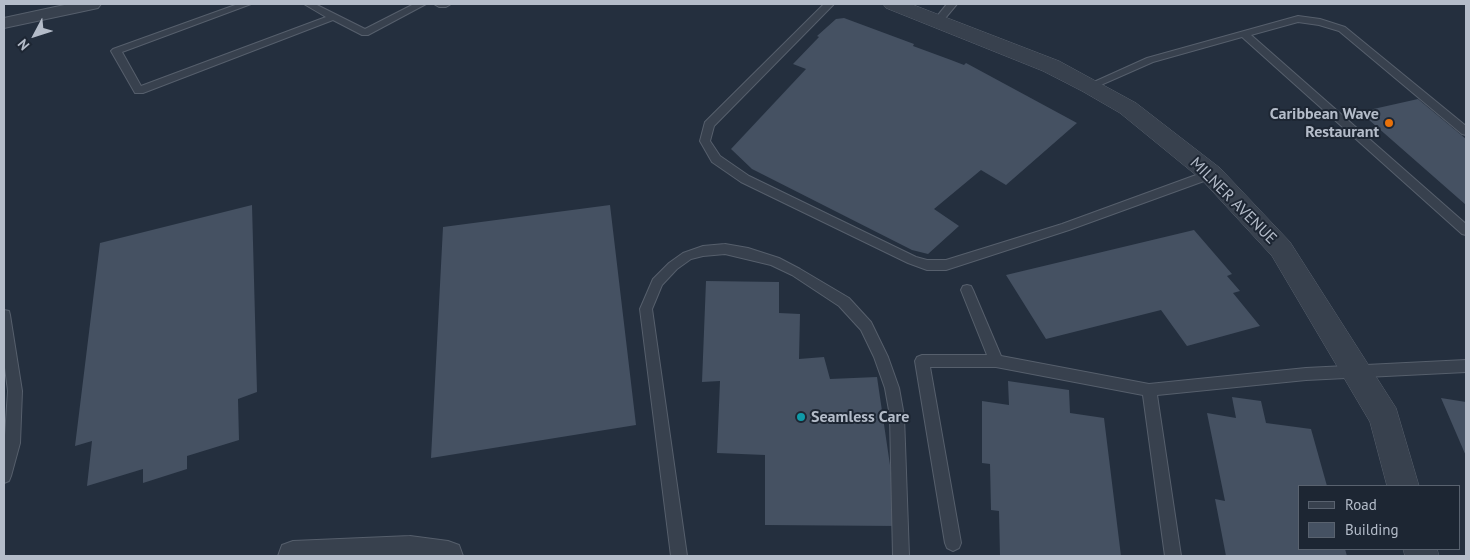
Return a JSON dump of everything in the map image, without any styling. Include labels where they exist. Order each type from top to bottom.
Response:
[{"type":"street","points":[[4,23],[92,4]]},
{"type":"street","name":"MILNER AVENUE","points":[[894,4],[946,12],[1090,86],[1128,108],[1211,174],[1281,249],[1385,418],[1403,485]]},
{"type":"street","points":[[293,556],[410,551],[448,556]]},
{"type":"lane","points":[[246,4],[116,51],[139,91],[333,17]]},
{"type":"lane","points":[[308,4],[365,33],[421,4]]},
{"type":"lane","points":[[439,4],[446,4]]},
{"type":"lane","points":[[829,4],[709,125],[705,141],[716,158],[745,179],[912,260],[927,265],[946,265],[979,252],[1065,227],[1211,174]]},
{"type":"lane","points":[[1090,86],[1150,60],[1298,19],[1320,22],[1342,29],[1466,131]]},
{"type":"lane","points":[[1244,34],[1466,231]]},
{"type":"lane","points":[[679,556],[646,309],[657,282],[673,266],[688,256],[703,251],[725,249],[775,261],[796,272],[844,302],[866,326],[878,350],[892,388],[897,416],[901,556]]},
{"type":"lane","points":[[967,290],[996,362]]},
{"type":"lane","points":[[4,315],[15,391],[13,444],[4,476]]},
{"type":"lane","points":[[953,543],[922,361],[996,362],[1149,390],[1355,370],[1466,366]]},
{"type":"lane","points":[[1149,390],[1173,556]]},
{"type":"building","points":[[844,18],[964,65],[966,63],[1077,123],[1006,185],[981,170],[934,209],[959,226],[928,254],[912,250],[752,169],[731,149],[806,69],[793,64],[819,37],[817,36],[836,19]]},
{"type":"building","points":[[1418,99],[1466,139],[1466,205],[1360,112]]},
{"type":"building","points":[[252,205],[257,392],[238,399],[239,440],[187,456],[187,469],[143,483],[143,469],[87,486],[92,441],[75,446],[100,243]]},
{"type":"building","points":[[610,205],[636,425],[431,458],[443,227]]},
{"type":"building","points":[[1194,230],[1232,274],[1227,276],[1240,291],[1233,293],[1260,326],[1187,346],[1161,310],[1046,339],[1006,275]]},
{"type":"building","name":"Seamless Care","points":[[706,281],[779,282],[779,313],[800,314],[799,359],[824,357],[830,379],[877,377],[899,526],[765,525],[765,455],[717,453],[720,381],[702,382]]},
{"type":"building","points":[[1008,381],[1069,390],[1070,413],[1104,418],[1121,556],[1000,556],[999,511],[991,510],[990,464],[982,463],[982,401],[1009,405]]},
{"type":"building","points":[[1232,397],[1261,401],[1266,423],[1311,429],[1327,485],[1298,485],[1298,550],[1345,550],[1347,556],[1226,556],[1215,499],[1225,501],[1207,413],[1236,418]]},
{"type":"building","points":[[1441,398],[1466,402],[1466,456]]},
{"type":"place","name":"Caribbean Wave Restaurant","points":[[1389,123]]},
{"type":"place","name":"Seamless Care","points":[[801,417]]}]
